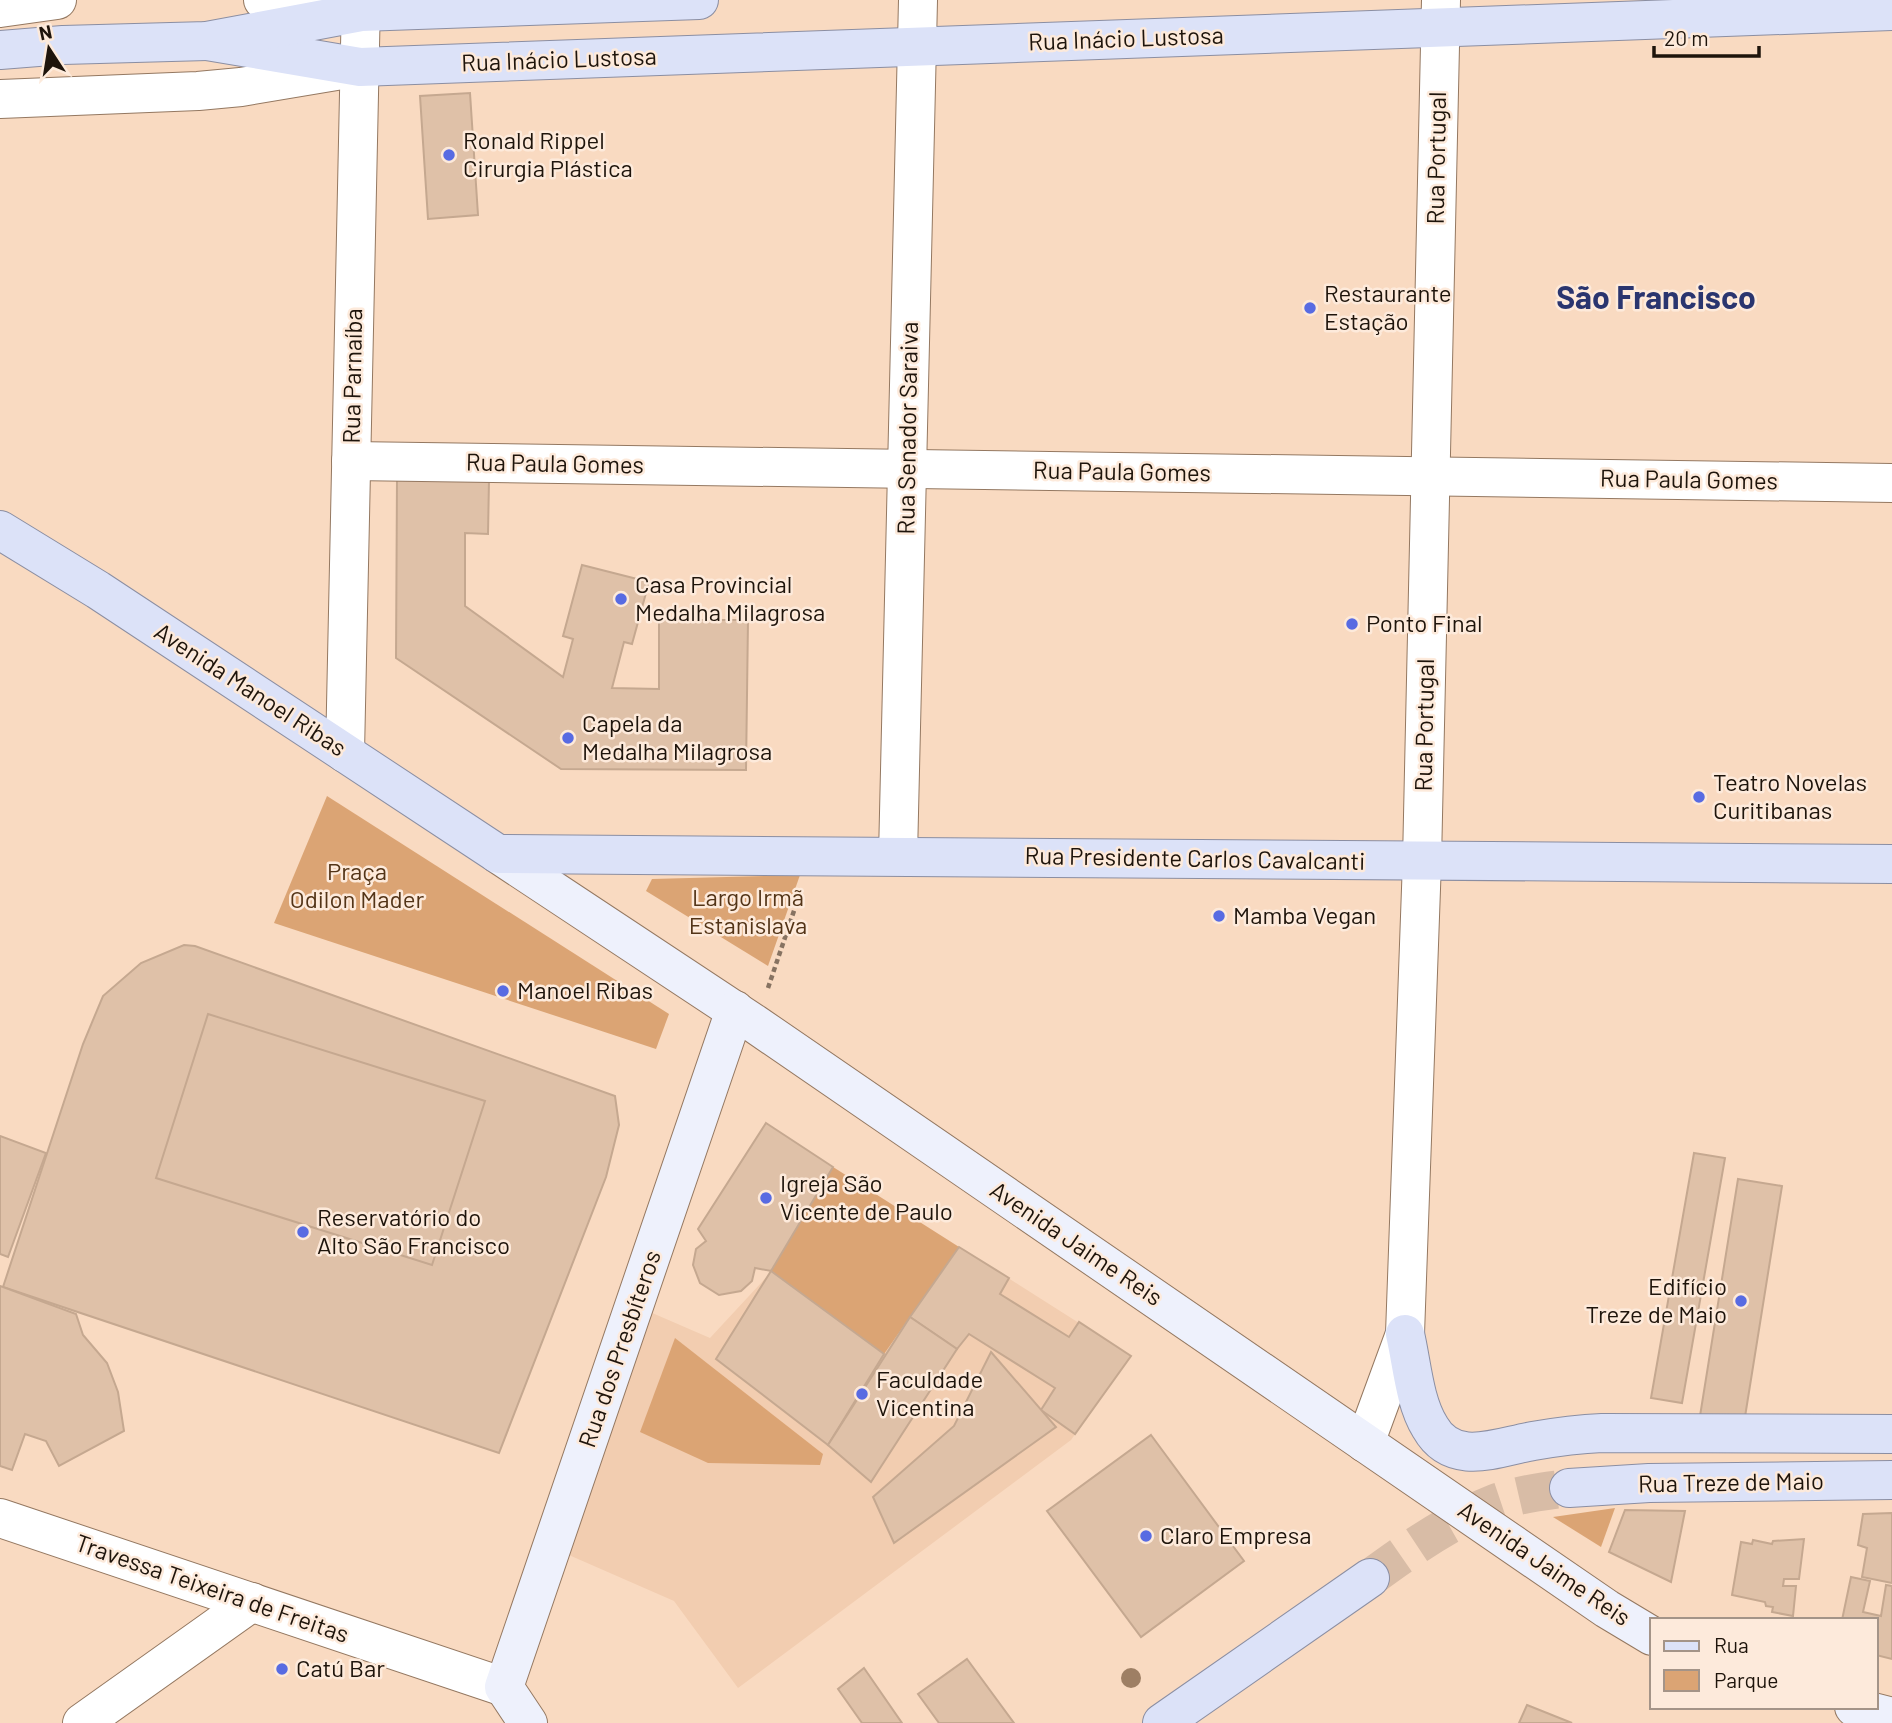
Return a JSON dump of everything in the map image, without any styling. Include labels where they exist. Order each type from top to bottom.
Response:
[{"type":"main road","points":[[0,50],[63,45],[207,41],[361,6],[699,0]]},
{"type":"main road","name":"Rua Inácio Lustosa","points":[[207,41],[359,67],[916,47],[1440,14],[1892,11]]},
{"type":"main road","name":"Avenida Manoel Ribas","points":[[0,530],[98,590],[498,854]]},
{"type":"main road","name":"Rua Presidente Carlos Cavalcanti","points":[[498,854],[1892,864]]},
{"type":"main road","points":[[1405,1334],[1423,1412],[1430,1429],[1438,1438],[1465,1452],[1489,1452],[1528,1441],[1602,1433],[1892,1434]]},
{"type":"main road","name":"Rua Treze de Maio","points":[[1569,1488],[1649,1483],[1892,1480]]},
{"type":"main road","points":[[1163,1723],[1370,1578]]},
{"type":"street","points":[[0,8],[57,0]]},
{"type":"street","points":[[263,0],[361,6]]},
{"type":"street","name":"Rua Senador Saraiva","points":[[898,856],[918,0]]},
{"type":"street","name":"Rua Parnaíba","points":[[345,753],[361,6]]},
{"type":"street","name":"Rua Portugal","points":[[1365,1443],[1405,1334],[1422,861],[1440,14]]},
{"type":"street","points":[[0,99],[219,89],[359,67]]},
{"type":"street","name":"Rua Paula Gomes","points":[[351,461],[1892,482]]},
{"type":"street","name":"Avenida Jaime Reis","points":[[498,854],[745,1017],[1607,1609],[1650,1635]]},
{"type":"street","name":"Rua dos Presbíteros","points":[[504,1687],[745,1017]]},
{"type":"street","name":"Travessa Teixeira de Freitas","points":[[0,1518],[504,1687]]},
{"type":"street","points":[[82,1723],[252,1602]]},
{"type":"street","points":[[504,1687],[528,1723]]},
{"type":"street","points":[[1862,1709],[1892,1717]]},
{"type":"path","points":[[745,1017],[813,856]]},
{"type":"shaded area","name":"Faculdade Vicentina","points":[[833,1167],[1131,1356],[1071,1440],[738,1688],[674,1601],[562,1552],[650,1312],[710,1338],[772,1271]]},
{"type":"green space","name":"Praça Odilon Mader","points":[[327,796],[669,1014],[656,1049],[274,923]]},
{"type":"green space","name":"Largo Irmã Estanislava","points":[[800,875],[768,966],[646,891],[652,879]]},
{"type":"green space","points":[[833,1167],[959,1247],[884,1354],[771,1271]]},
{"type":"green space","points":[[675,1338],[823,1454],[820,1465],[708,1463],[640,1432]]},
{"type":"green space","points":[[1615,1508],[1601,1547],[1553,1517]]},
{"type":"building","name":"Ronald Rippel Cirurgia Plástica","points":[[470,93],[478,215],[428,219],[420,96]]},
{"type":"building","points":[[397,480],[489,480],[488,534],[465,533],[465,606],[563,677],[573,639],[563,636],[582,565],[649,582],[632,644],[624,642],[612,688],[659,689],[659,620],[748,620],[746,770],[561,769],[396,658]]},
{"type":"building","name":"Reservatório do Alto São Francisco","points":[[184,945],[195,946],[615,1096],[619,1125],[606,1177],[499,1453],[3,1287],[83,1044],[103,996],[141,963]]},
{"type":"building","points":[[208,1014],[485,1101],[432,1265],[156,1178]]},
{"type":"building","name":"Igreja São Vicente de Paulo","points":[[766,1123],[833,1167],[771,1271],[755,1268],[752,1281],[741,1291],[719,1295],[700,1283],[693,1265],[696,1249],[706,1241],[698,1229]]},
{"type":"building","points":[[0,1136],[46,1153],[8,1257],[0,1254]]},
{"type":"building","points":[[1694,1153],[1725,1158],[1682,1403],[1651,1398]]},
{"type":"building","name":"Edifício Treze de Maio","points":[[1738,1179],[1782,1186],[1744,1423],[1700,1416]]},
{"type":"building","points":[[959,1247],[1009,1278],[1000,1294],[1069,1337],[1079,1322],[1131,1356],[1075,1434],[1041,1410],[1055,1388],[969,1334],[957,1349],[910,1317]]},
{"type":"building","points":[[771,1271],[884,1354],[828,1445],[716,1359]]},
{"type":"building","points":[[0,1286],[76,1314],[83,1335],[107,1363],[118,1392],[124,1431],[59,1466],[46,1441],[25,1434],[12,1470],[0,1466]]},
{"type":"building","points":[[910,1317],[957,1349],[871,1482],[828,1445]]},
{"type":"building","points":[[991,1352],[1056,1427],[894,1543],[873,1497],[954,1426]]},
{"type":"building","name":"Claro Empresa","points":[[1151,1435],[1244,1561],[1141,1637],[1047,1511]]},
{"type":"building","points":[[1625,1510],[1685,1511],[1671,1582],[1609,1552]]},
{"type":"building","points":[[1892,1513],[1892,1583],[1862,1577],[1867,1548],[1858,1545],[1863,1514]]},
{"type":"building","points":[[1804,1539],[1799,1579],[1784,1579],[1783,1586],[1796,1586],[1793,1616],[1772,1612],[1773,1607],[1766,1606],[1765,1602],[1732,1595],[1741,1542],[1752,1544],[1753,1540],[1772,1544],[1773,1541]]},
{"type":"building","points":[[1851,1577],[1870,1581],[1863,1612],[1881,1616],[1886,1585],[1892,1586],[1892,1659],[1878,1656],[1878,1618],[1842,1618]]},
{"type":"building","points":[[967,1659],[1014,1723],[939,1723],[918,1694]]},
{"type":"building","points":[[864,1668],[902,1723],[862,1723],[838,1689]]},
{"type":"building","points":[[1527,1705],[1572,1723],[1519,1723]]},
{"type":"tunnel","points":[[1370,1578],[1430,1536],[1478,1510],[1513,1497],[1569,1488]]},
{"type":"place","name":"Ronald Rippel Cirurgia Plástica","points":[[449,155]]},
{"type":"place","name":"Restaurante Estação","points":[[1310,308]]},
{"type":"place","name":"Casa Provincial Medalha Milagrosa","points":[[621,599]]},
{"type":"place","name":"Ponto Final","points":[[1352,624]]},
{"type":"place","name":"Capela da Medalha Milagrosa","points":[[568,738]]},
{"type":"place","name":"Teatro Novelas Curitibanas","points":[[1699,797]]},
{"type":"place","name":"Mamba Vegan","points":[[1219,916]]},
{"type":"place","name":"Manoel Ribas","points":[[503,991]]},
{"type":"place","name":"Igreja São Vicente de Paulo","points":[[766,1198]]},
{"type":"place","name":"Reservatório do Alto São Francisco","points":[[303,1232]]},
{"type":"place","name":"Edifício Treze de Maio","points":[[1741,1301]]},
{"type":"place","name":"Faculdade Vicentina","points":[[862,1394]]},
{"type":"place","name":"Claro Empresa","points":[[1146,1536]]},
{"type":"place","name":"Catú Bar","points":[[282,1669]]},
{"type":"district","name":"São Francisco","points":[[1656,298]]}]
